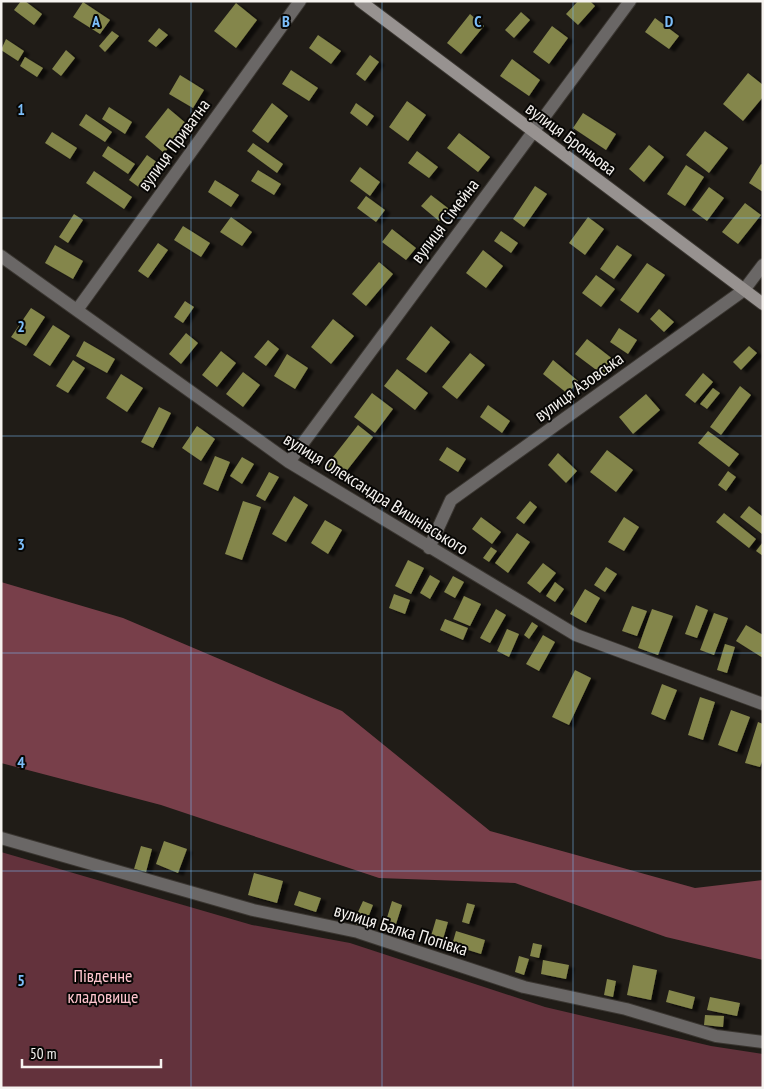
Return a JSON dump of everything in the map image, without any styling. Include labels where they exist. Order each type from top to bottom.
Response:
[{"type":"street","name":"вулиця Приватна","points":[[77,310],[300,1]]},
{"type":"street","name":"вулиця Броньова","points":[[360,1],[763,304]]},
{"type":"street","name":"вулиця Сімейна","points":[[288,462],[630,1]]},
{"type":"street","name":"вулиця Олександра Вишнівського","points":[[1,256],[288,462],[576,635],[763,704]]},
{"type":"street","name":"вулиця Азовська","points":[[429,548],[451,500],[744,290],[763,265]]},
{"type":"street","name":"вулиця Балка Попівка","points":[[1,838],[253,910],[358,932],[524,987],[626,1009],[716,1036],[763,1042]]},
{"type":"green space","name":"Південне кладовище","points":[[1,852],[252,925],[350,943],[545,1007],[711,1046],[763,1054],[763,1088],[1,1088]]},
{"type":"shaded area","points":[[1,582],[123,618],[342,711],[490,831],[695,888],[763,880],[763,960],[666,937],[515,883],[379,878],[161,805],[1,763]]},
{"type":"building","points":[[21,1],[25,1],[42,14],[34,25],[14,10]]},
{"type":"building","points":[[578,1],[590,1],[595,6],[578,25],[566,14]]},
{"type":"building","points":[[83,2],[110,20],[100,34],[73,17]]},
{"type":"building","points":[[236,3],[257,20],[236,48],[214,31]]},
{"type":"building","points":[[521,12],[530,20],[514,38],[505,30]]},
{"type":"building","points":[[470,14],[484,26],[461,54],[447,43]]},
{"type":"building","points":[[655,18],[679,36],[669,49],[645,32]]},
{"type":"building","points":[[552,26],[568,38],[549,64],[533,52]]},
{"type":"building","points":[[159,28],[168,35],[156,47],[148,41]]},
{"type":"building","points":[[112,31],[119,36],[105,52],[99,46]]},
{"type":"building","points":[[318,35],[341,51],[331,64],[309,48]]},
{"type":"building","points":[[6,39],[24,51],[18,61],[1,50]]},
{"type":"building","points":[[66,50],[75,58],[61,76],[52,69]]},
{"type":"building","points":[[370,55],[379,62],[365,81],[356,74]]},
{"type":"building","points":[[25,57],[43,68],[37,77],[20,66]]},
{"type":"building","points":[[512,59],[540,80],[529,96],[500,76]]},
{"type":"building","points":[[291,70],[318,88],[309,101],[282,84]]},
{"type":"building","points":[[748,73],[763,85],[763,97],[743,121],[723,104]]},
{"type":"building","points":[[180,75],[204,90],[193,108],[169,94]]},
{"type":"building","points":[[407,101],[426,115],[408,141],[389,127]]},
{"type":"building","points":[[272,103],[288,116],[268,143],[252,131]]},
{"type":"building","points":[[356,103],[374,116],[367,126],[350,113]]},
{"type":"building","points":[[109,107],[132,122],[125,134],[102,119]]},
{"type":"building","points":[[168,108],[188,125],[164,153],[145,137]]},
{"type":"building","points":[[583,113],[616,134],[606,150],[573,128]]},
{"type":"building","points":[[86,114],[112,132],[105,142],[79,125]]},
{"type":"building","points":[[705,131],[728,148],[709,173],[686,155]]},
{"type":"building","points":[[52,132],[77,148],[70,159],[45,143]]},
{"type":"building","points":[[459,133],[490,157],[478,172],[447,148]]},
{"type":"building","points":[[253,143],[283,164],[277,173],[247,151]]},
{"type":"building","points":[[649,145],[664,157],[644,182],[629,169]]},
{"type":"building","points":[[108,146],[135,164],[128,174],[102,156]]},
{"type":"building","points":[[417,151],[438,167],[429,178],[408,163]]},
{"type":"building","points":[[147,155],[158,163],[140,188],[129,180]]},
{"type":"building","points":[[761,164],[763,165],[763,192],[749,183]]},
{"type":"building","points":[[686,165],[704,177],[685,206],[667,194]]},
{"type":"building","points":[[360,167],[380,182],[370,196],[350,181]]},
{"type":"building","points":[[258,170],[281,184],[274,195],[251,181]]},
{"type":"building","points":[[94,171],[132,197],[124,209],[86,183]]},
{"type":"building","points":[[215,180],[239,195],[231,207],[208,192]]},
{"type":"building","points":[[535,186],[547,194],[524,227],[513,219]]},
{"type":"building","points":[[709,187],[724,198],[707,221],[692,210]]},
{"type":"building","points":[[431,195],[449,209],[439,221],[421,206]]},
{"type":"building","points":[[366,196],[385,210],[376,222],[357,208]]},
{"type":"building","points":[[745,203],[761,215],[738,244],[722,232]]},
{"type":"building","points":[[74,214],[83,220],[68,243],[59,237]]},
{"type":"building","points":[[231,217],[252,232],[242,246],[220,232]]},
{"type":"building","points":[[588,217],[604,229],[585,255],[569,243]]},
{"type":"building","points":[[183,226],[210,243],[201,257],[174,240]]},
{"type":"building","points":[[392,229],[416,248],[406,260],[382,242]]},
{"type":"building","points":[[501,231],[518,243],[511,253],[494,241]]},
{"type":"building","points":[[158,243],[168,250],[148,278],[138,271]]},
{"type":"building","points":[[55,245],[83,261],[73,279],[45,263]]},
{"type":"building","points":[[617,245],[632,255],[614,279],[600,269]]},
{"type":"building","points":[[483,250],[503,266],[486,288],[466,273]]},
{"type":"building","points":[[379,262],[393,274],[366,306],[352,294]]},
{"type":"building","points":[[647,263],[665,275],[638,313],[620,300]]},
{"type":"building","points":[[596,275],[615,289],[601,307],[582,293]]},
{"type":"building","points":[[185,301],[194,307],[183,323],[174,317]]},
{"type":"building","points":[[31,308],[45,317],[26,346],[11,337]]},
{"type":"building","points":[[659,309],[674,322],[664,332],[650,319]]},
{"type":"building","points":[[333,319],[354,336],[331,364],[311,347]]},
{"type":"building","points":[[53,325],[70,336],[50,366],[33,355]]},
{"type":"building","points":[[431,326],[450,342],[426,373],[406,359]]},
{"type":"building","points":[[619,328],[637,340],[628,354],[610,342]]},
{"type":"building","points":[[186,333],[198,343],[181,364],[169,354]]},
{"type":"building","points":[[587,339],[614,360],[603,375],[575,354]]},
{"type":"building","points":[[268,340],[279,349],[266,366],[254,357]]},
{"type":"building","points":[[84,341],[115,359],[107,373],[76,356]]},
{"type":"building","points":[[749,346],[757,353],[741,370],[733,362]]},
{"type":"building","points":[[221,351],[236,363],[217,387],[202,375]]},
{"type":"building","points":[[470,353],[485,365],[457,399],[442,387]]},
{"type":"building","points":[[287,354],[308,368],[295,389],[274,376]]},
{"type":"building","points":[[73,360],[85,368],[68,393],[56,386]]},
{"type":"building","points":[[553,360],[578,381],[568,394],[543,374]]},
{"type":"building","points":[[397,369],[428,393],[415,410],[384,386]]},
{"type":"building","points":[[243,372],[260,385],[243,407],[226,394]]},
{"type":"building","points":[[703,373],[713,382],[695,403],[685,395]]},
{"type":"building","points":[[121,374],[143,388],[127,412],[106,398]]},
{"type":"building","points":[[740,386],[751,395],[721,435],[710,427]]},
{"type":"building","points":[[713,388],[720,393],[707,409],[700,404]]},
{"type":"building","points":[[372,393],[393,409],[375,433],[354,417]]},
{"type":"building","points":[[646,394],[660,410],[633,434],[619,417]]},
{"type":"building","points":[[488,405],[510,421],[502,433],[480,417]]},
{"type":"building","points":[[159,407],[171,413],[153,448],[141,442]]},
{"type":"building","points":[[358,425],[373,437],[341,478],[326,466]]},
{"type":"building","points":[[197,426],[215,439],[201,461],[182,448]]},
{"type":"building","points":[[708,431],[739,454],[729,467],[698,443]]},
{"type":"building","points":[[447,447],[466,459],[458,472],[439,460]]},
{"type":"building","points":[[607,450],[633,470],[616,492],[590,472]]},
{"type":"building","points":[[558,453],[577,471],[566,483],[548,465]]},
{"type":"building","points":[[215,456],[230,462],[218,491],[203,484]]},
{"type":"building","points":[[242,457],[254,464],[242,484],[230,476]]},
{"type":"building","points":[[728,471],[736,477],[726,491],[718,485]]},
{"type":"building","points":[[269,472],[279,477],[265,501],[256,496]]},
{"type":"building","points":[[294,496],[308,505],[286,542],[272,534]]},
{"type":"building","points":[[243,501],[261,507],[242,560],[225,554]]},
{"type":"building","points":[[530,501],[537,507],[524,524],[516,518]]},
{"type":"building","points":[[749,506],[763,517],[762,534],[740,517]]},
{"type":"building","points":[[724,513],[756,539],[749,548],[716,522]]},
{"type":"building","points":[[481,517],[501,532],[492,544],[472,529]]},
{"type":"building","points":[[624,517],[639,527],[624,551],[608,542]]},
{"type":"building","points":[[325,520],[342,530],[328,554],[311,543]]},
{"type":"building","points":[[517,533],[530,542],[508,573],[495,563]]},
{"type":"building","points":[[763,542],[763,556],[756,551]]},
{"type":"building","points":[[491,547],[497,551],[489,562],[483,558]]},
{"type":"building","points":[[408,560],[424,568],[411,594],[395,586]]},
{"type":"building","points":[[543,563],[556,573],[540,593],[527,583]]},
{"type":"building","points":[[606,567],[617,574],[605,592],[594,585]]},
{"type":"building","points":[[430,575],[440,581],[430,599],[420,593]]},
{"type":"building","points":[[453,576],[464,582],[455,598],[444,592]]},
{"type":"building","points":[[555,582],[564,589],[555,602],[546,596]]},
{"type":"building","points":[[585,589],[600,598],[586,623],[570,614]]},
{"type":"building","points":[[394,594],[410,600],[405,614],[389,608]]},
{"type":"building","points":[[464,596],[481,604],[470,626],[453,619]]},
{"type":"building","points":[[696,605],[708,610],[697,638],[685,634]]},
{"type":"building","points":[[632,606],[647,611],[637,636],[622,631]]},
{"type":"building","points":[[496,609],[506,615],[490,643],[480,638]]},
{"type":"building","points":[[652,609],[673,616],[658,655],[638,648]]},
{"type":"building","points":[[714,613],[728,618],[714,655],[700,650]]},
{"type":"building","points":[[445,619],[468,628],[463,640],[440,630]]},
{"type":"building","points":[[532,622],[538,626],[529,639],[524,635]]},
{"type":"building","points":[[746,625],[763,635],[763,658],[736,641]]},
{"type":"building","points":[[507,629],[519,634],[509,657],[497,651]]},
{"type":"building","points":[[543,635],[555,642],[539,671],[526,664]]},
{"type":"building","points":[[725,644],[735,647],[727,673],[717,670]]},
{"type":"building","points":[[575,670],[591,678],[569,725],[552,717]]},
{"type":"building","points":[[662,684],[677,690],[665,720],[651,714]]},
{"type":"building","points":[[700,697],[715,702],[703,740],[688,735]]},
{"type":"building","points":[[731,710],[750,717],[737,752],[718,745]]},
{"type":"building","points":[[758,722],[763,724],[763,759],[760,767],[745,763]]},
{"type":"building","points":[[164,841],[187,849],[178,873],[156,864]]},
{"type":"building","points":[[141,846],[152,849],[146,872],[134,869]]},
{"type":"building","points":[[254,873],[283,881],[277,903],[248,895]]},
{"type":"building","points":[[299,891],[321,898],[316,912],[294,905]]},
{"type":"building","points":[[363,901],[373,905],[364,928],[353,923]]},
{"type":"building","points":[[392,901],[402,905],[396,924],[386,921]]},
{"type":"building","points":[[467,903],[475,905],[469,924],[462,922]]},
{"type":"building","points":[[436,919],[448,922],[441,946],[429,943]]},
{"type":"building","points":[[456,931],[485,940],[481,954],[452,945]]},
{"type":"building","points":[[533,943],[542,945],[539,958],[530,956]]},
{"type":"building","points":[[519,956],[529,959],[524,975],[515,972]]},
{"type":"building","points":[[543,960],[569,965],[566,979],[541,974]]},
{"type":"building","points":[[633,965],[657,970],[651,1000],[627,995]]},
{"type":"building","points":[[607,979],[616,981],[613,997],[604,995]]},
{"type":"building","points":[[669,990],[695,997],[692,1009],[666,1002]]},
{"type":"building","points":[[710,997],[740,1003],[737,1016],[707,1010]]},
{"type":"building","points":[[705,1015],[724,1016],[723,1027],[704,1025]]}]
